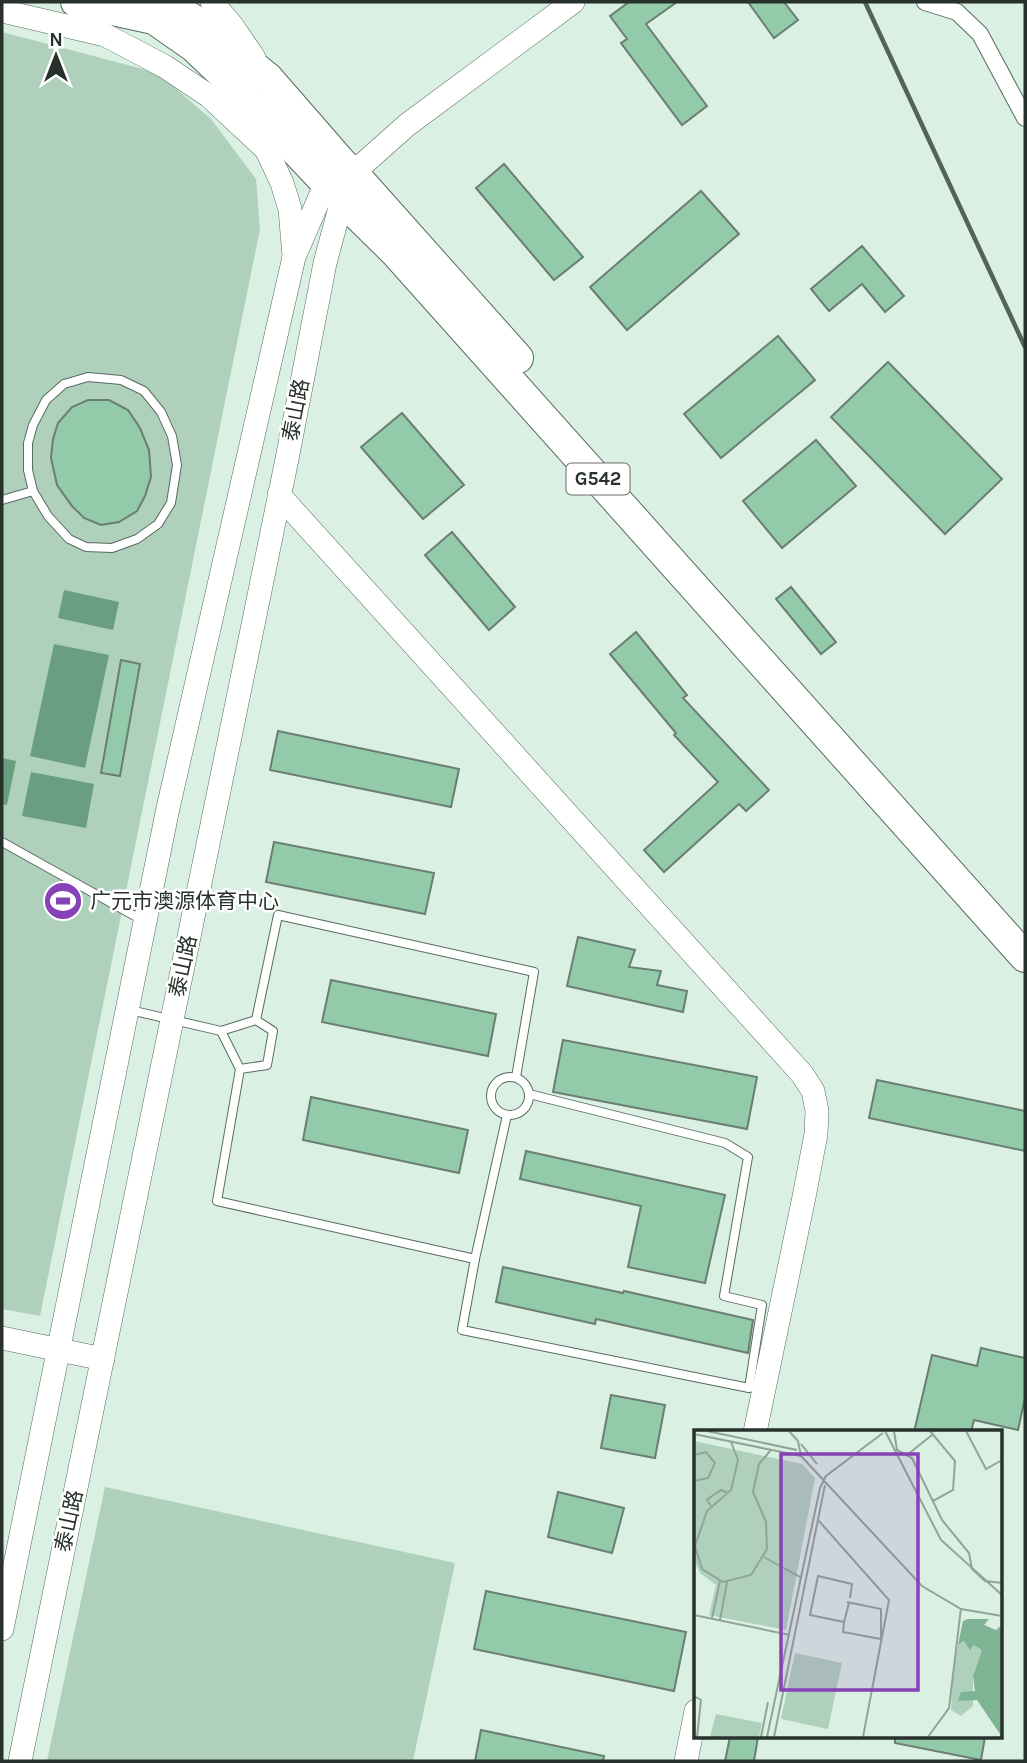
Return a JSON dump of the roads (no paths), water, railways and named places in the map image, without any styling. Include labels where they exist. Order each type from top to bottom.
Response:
[{"type":"highway","name":"G542","points":[[76,2],[161,7],[202,25],[268,78],[395,251],[1025,957]]},
{"type":"highway","name":"G542","points":[[161,7],[194,47],[234,86],[341,180],[1025,928]]},
{"type":"street","points":[[212,2],[268,78]]},
{"type":"street","points":[[341,180],[402,112],[551,2]]},
{"type":"street","points":[[341,180],[407,125],[573,2]]},
{"type":"street","points":[[925,2],[946,5],[980,34],[1025,118]]},
{"type":"street","points":[[2,11],[105,35],[164,66],[209,96],[267,150]]},
{"type":"street","points":[[234,86],[282,183],[290,209],[294,257]]},
{"type":"street","name":"泰山路","points":[[2,1629],[167,808],[294,257],[341,180]]},
{"type":"street","name":"泰山路","points":[[20,1761],[341,180]]},
{"type":"street","points":[[279,495],[802,1074],[813,1091],[817,1111],[816,1134],[755,1430]]},
{"type":"street","points":[[2,1338],[103,1359]]},
{"type":"street","points":[[686,1761],[694,1721]]},
{"type":"lane","points":[[88,377],[121,380],[144,391],[161,412],[172,436],[177,465],[171,503],[158,524],[136,539],[112,548],[86,547],[69,539],[48,516],[33,491],[29,470],[29,443],[33,425],[46,400],[64,384],[88,377]]},
{"type":"lane","points":[[2,500],[33,491]]},
{"type":"lane","points":[[2,842],[145,921]]},
{"type":"lane","points":[[256,1020],[278,915],[534,972],[516,1077]]},
{"type":"lane","points":[[127,1009],[221,1031],[256,1020]]},
{"type":"lane","points":[[240,1069],[267,1065],[273,1031],[256,1020]]},
{"type":"lane","points":[[221,1031],[240,1069],[217,1201],[475,1259]]},
{"type":"lane","points":[[503,1077],[516,1077],[525,1083],[529,1094],[527,1105],[519,1114],[507,1115],[495,1110],[490,1098],[492,1085],[503,1077]]},
{"type":"lane","points":[[507,1115],[462,1330],[749,1388],[762,1305],[724,1296],[748,1157],[725,1143],[529,1094]]},
{"type":"railway","points":[[865,2],[1025,347]]},
{"type":"place","name":"广元市澳源体育中心","points":[[63,901]]}]
